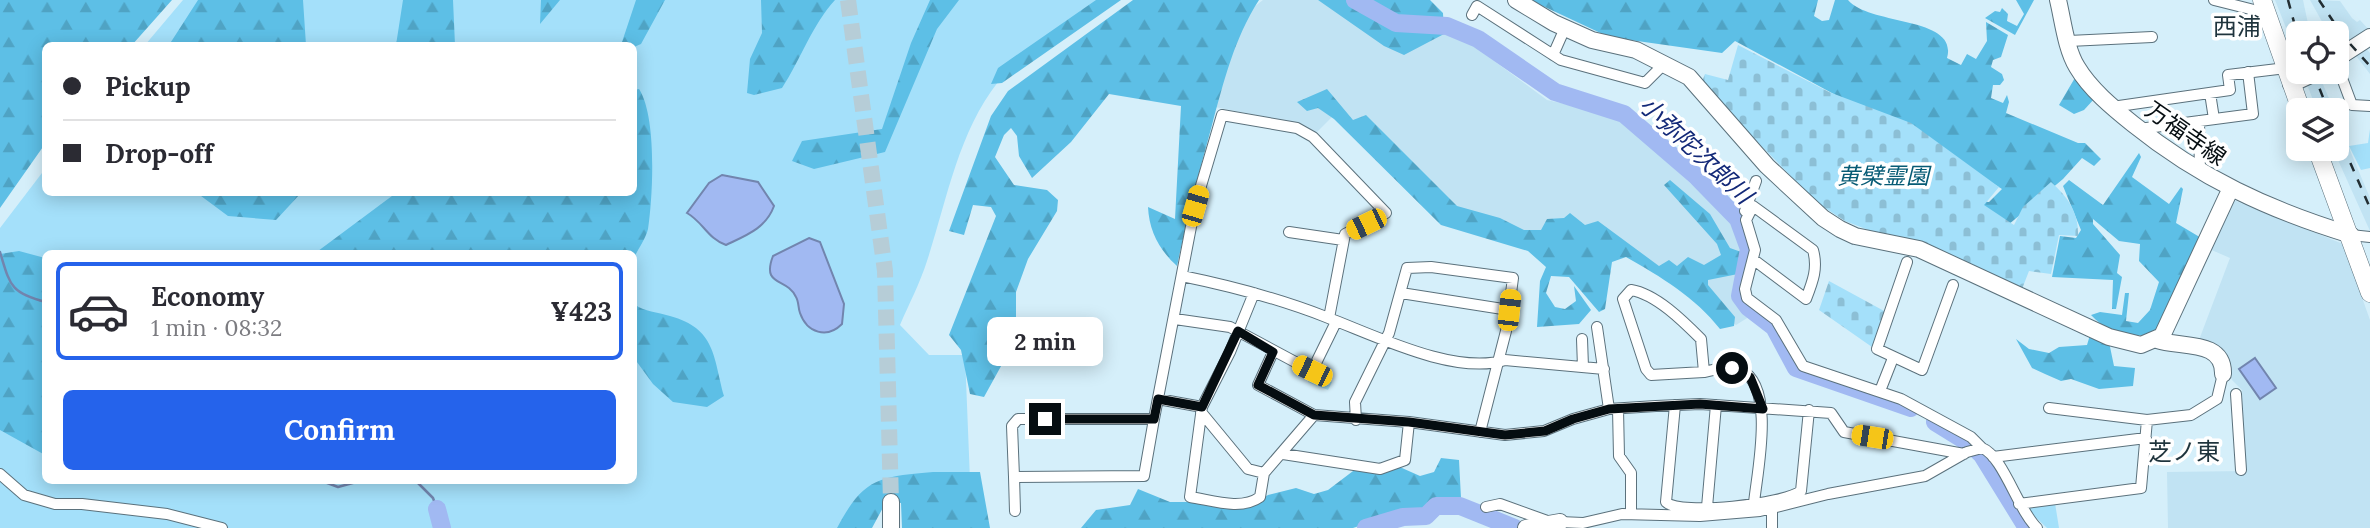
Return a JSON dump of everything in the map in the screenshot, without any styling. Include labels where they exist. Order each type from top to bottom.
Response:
[{"type":"main road","points":[[2264,6],[2286,68]]},
{"type":"main road","points":[[2322,161],[2370,293]]},
{"type":"street","points":[[1517,0],[1565,28],[1592,40],[1636,50],[1665,63],[1697,85],[1767,166],[1833,225],[1855,236],[1919,249],[2109,337],[2141,345],[2157,340],[2210,349],[2222,362],[2222,378],[2217,399]]},
{"type":"street","name":"万福寺線","points":[[2058,0],[2077,67],[2112,107],[2139,129],[2200,173],[2230,190],[2351,235]]},
{"type":"street","points":[[2214,0],[2264,6]]},
{"type":"street","points":[[1472,15],[1477,6],[1553,55],[1580,66],[1645,83],[1665,63]]},
{"type":"street","points":[[1553,55],[1565,28]]},
{"type":"street","points":[[2069,41],[2151,37]]},
{"type":"street","points":[[2349,52],[2370,37]]},
{"type":"street","points":[[2112,107],[2230,90],[2228,75],[2248,72],[2286,76]]},
{"type":"street","points":[[2139,129],[2253,114],[2248,72]]},
{"type":"street","points":[[2344,84],[2352,105],[2370,106]]},
{"type":"street","points":[[2210,93],[2214,119]]},
{"type":"street","points":[[1014,477],[1144,476],[1195,206],[1222,115],[1297,128],[1328,150],[1386,214],[1345,234],[1332,320],[1312,371],[1230,327],[1175,319]]},
{"type":"street","points":[[2199,121],[2200,173]]},
{"type":"street","points":[[1486,507],[1500,504],[1542,524],[1601,524],[1631,514],[1718,515],[1772,509],[1828,494],[1925,476],[1973,450],[1978,441],[1934,415],[1880,391],[1803,366],[1776,320],[1747,298],[1745,289],[1754,260],[1752,236],[1743,215],[1756,181]]},
{"type":"street","points":[[2157,340],[2172,317],[2230,190]]},
{"type":"street","points":[[1746,220],[1753,206],[1813,250],[1816,261],[1815,277],[1807,299],[1754,260]]},
{"type":"street","points":[[1289,232],[1343,240]]},
{"type":"street","points":[[2351,235],[2370,237]]},
{"type":"street","points":[[1907,262],[1877,349],[1893,358],[1922,370],[1953,285]]},
{"type":"street","points":[[1356,420],[1356,402],[1385,340],[1407,268],[1431,267],[1513,278],[1498,362],[1480,432]]},
{"type":"street","points":[[1182,276],[1254,293],[1385,340],[1454,359],[1492,364],[1505,360],[1604,369]]},
{"type":"street","points":[[1704,372],[1701,340],[1641,291],[1627,292],[1623,299],[1651,376],[1704,372],[1732,368],[1741,370],[1750,377],[1763,409],[1754,503]]},
{"type":"street","points":[[1254,293],[1201,409],[1190,497],[1246,504],[1260,497],[1265,473],[1314,415]]},
{"type":"street","points":[[1401,293],[1509,310]]},
{"type":"street","points":[[1597,327],[1614,409],[1619,456],[1631,473],[1631,514]]},
{"type":"street","points":[[1582,339],[1583,367]]},
{"type":"street","points":[[1273,352],[1258,385],[1314,415],[1409,422],[1505,435],[1545,431],[1573,419],[1614,409],[1716,405],[1831,413],[1844,432],[1973,450],[1993,457],[2146,438]]},
{"type":"street","points":[[1880,391],[1893,358]]},
{"type":"street","points":[[2222,378],[2236,394],[2241,470]]},
{"type":"street","points":[[2049,408],[2147,420],[2190,415],[2217,399],[2236,394]]},
{"type":"street","points":[[1158,399],[1201,409],[1248,469],[1265,473]]},
{"type":"street","points":[[1675,405],[1666,502],[1670,506],[1707,507],[1795,496],[1801,491],[1809,410]]},
{"type":"street","points":[[1707,507],[1716,405]]},
{"type":"street","points":[[1015,511],[1012,426],[1018,419],[1154,419]]},
{"type":"street","points":[[2019,504],[2141,488],[2147,420]]},
{"type":"street","points":[[1283,454],[1380,469],[1405,460],[1409,422]]},
{"type":"street","points":[[1993,457],[2019,504],[2037,528]]},
{"type":"street","points":[[0,474],[24,495],[55,504],[82,504],[167,514],[222,528]]},
{"type":"street","points":[[891,502],[891,528]]},
{"type":"street","points":[[1772,509],[1772,528]]},
{"type":"street","points":[[1661,515],[1661,528]]},
{"type":"street","points":[[1718,515],[1718,528]]},
{"type":"shaded area","points":[[1263,0],[1318,0],[1405,51],[1445,33],[1463,38],[1547,100],[1587,109],[1622,122],[1735,223],[1745,251],[1732,290],[1743,309],[1752,315],[1736,325],[1628,253],[1440,223],[1334,115],[1315,134],[1297,123],[1215,107],[1230,51],[1245,14]]},
{"type":"shaded area","points":[[2275,0],[2303,0],[2307,21],[2286,21],[2286,28]]},
{"type":"shaded area","points":[[2310,0],[2340,1],[2352,18],[2357,22],[2360,20],[2370,31],[2349,44],[2349,21],[2322,21]]},
{"type":"shaded area","points":[[2363,45],[2370,53],[2370,74],[2353,52]]},
{"type":"shaded area","points":[[2307,84],[2323,84],[2329,98],[2312,98]]},
{"type":"shaded area","points":[[2349,148],[2370,198],[2370,231],[2338,161],[2349,161]]},
{"type":"shaded area","points":[[722,175],[758,182],[774,206],[761,225],[726,245],[715,239],[687,213],[709,183]]},
{"type":"shaded area","points":[[2231,199],[2343,244],[2370,320],[2370,528],[2168,528],[2167,472],[2245,471],[2242,390],[2232,380],[2225,356],[2199,340],[2230,258],[2207,248]]},
{"type":"shaded area","points":[[809,238],[820,242],[844,304],[842,324],[830,331],[818,332],[807,325],[792,291],[770,273],[773,256]]},
{"type":"shaded area","points":[[2255,358],[2276,388],[2260,399],[2239,369]]},
{"type":"green space","points":[[0,0],[172,0],[135,42],[42,42],[42,148],[0,208]]},
{"type":"green space","points":[[183,0],[1109,0],[998,82],[984,102],[963,145],[924,269],[900,325],[929,355],[965,355],[970,480],[881,485],[852,528],[0,528],[0,228],[42,173],[42,196],[637,196],[637,42],[148,42]]},
{"type":"green space","points":[[198,0],[303,0],[306,42],[171,42]]},
{"type":"green space","points":[[403,0],[453,0],[455,42],[396,42]]},
{"type":"green space","points":[[541,0],[560,0],[540,24]]},
{"type":"green space","points":[[636,0],[665,0],[641,44],[637,46],[637,42],[622,42]]},
{"type":"green space","points":[[761,0],[835,0],[820,20],[782,88],[754,95],[747,93],[750,59],[762,33]]},
{"type":"green space","points":[[930,0],[959,0],[937,29],[885,152],[814,169],[792,161],[802,141],[882,129],[911,43]]},
{"type":"green space","points":[[1096,0],[1121,0],[1002,83],[991,84],[998,68]]},
{"type":"green space","points":[[1133,0],[1259,0],[1236,45],[1226,76],[1177,266],[1156,239],[1150,224],[1148,207],[1175,219],[1181,106],[1109,94],[1071,142],[1032,178],[1019,156],[1017,136],[1011,128],[1004,135],[995,157],[1014,185],[1047,190],[1058,200],[1057,211],[1028,259],[1016,292],[1016,339],[984,397],[970,394],[961,350],[949,335],[996,216],[991,207],[973,205],[964,235],[949,231],[991,116],[1008,91]]},
{"type":"green space","points":[[1318,0],[1430,0],[1443,13],[1444,34],[1404,55],[1384,46]]},
{"type":"green space","points":[[1530,0],[1818,0],[1814,16],[1822,21],[1829,20],[1835,0],[1848,0],[1874,14],[1927,28],[1940,35],[1947,45],[1947,58],[1961,65],[1967,54],[1976,59],[1987,41],[1986,22],[2008,35],[2001,57],[1993,60],[1991,67],[2002,74],[2004,80],[2000,85],[1993,85],[1991,98],[2003,103],[2007,95],[2009,102],[2006,113],[2078,143],[2085,143],[2101,159],[2094,166],[2082,158],[2063,179],[2008,225],[1976,201],[1989,202],[2002,189],[1947,155],[1735,41],[1722,53],[1609,37]]},
{"type":"green space","points":[[2016,0],[2034,0],[2015,35],[1985,18],[1995,11],[2000,12],[2002,8],[2008,14],[2007,21],[2017,26],[2024,14]]},
{"type":"green space","name":"黄檗霊園","points":[[1738,45],[1829,92],[1911,123],[1999,187],[1984,205],[2014,225],[2023,207],[2051,182],[2071,206],[2077,220],[2078,236],[2059,235],[2051,274],[2029,271],[2022,289],[1845,221],[1816,202],[1701,84],[1705,74],[1728,80]]},
{"type":"green space","points":[[2076,76],[2095,98],[2084,110],[2074,114],[2059,105]]},
{"type":"green space","points":[[637,89],[645,102],[649,118],[652,177],[648,229],[637,252],[637,250],[319,250],[392,196],[637,196]]},
{"type":"green space","points":[[1327,89],[1353,120],[1366,115],[1457,206],[1500,218],[1524,230],[1541,230],[1547,219],[1564,218],[1570,213],[1585,225],[1598,221],[1659,266],[1669,260],[1677,266],[1688,257],[1704,265],[1721,255],[1717,244],[1664,185],[1670,180],[1710,214],[1730,248],[1744,253],[1738,274],[1708,280],[1708,285],[1735,317],[1734,326],[1720,329],[1688,297],[1626,257],[1612,262],[1605,309],[1599,312],[1569,277],[1551,276],[1546,293],[1555,307],[1565,309],[1576,301],[1574,286],[1591,310],[1579,324],[1537,327],[1540,281],[1546,267],[1528,251],[1441,225],[1334,119],[1318,108],[1307,111],[1297,102]]},
{"type":"green space","points":[[2370,129],[2370,168],[2361,170],[2349,146],[2368,143]]},
{"type":"green space","points":[[2139,153],[2141,157],[2132,177],[2169,204],[2181,187],[2183,189],[2176,223],[2203,239],[2157,331],[2130,335],[2113,331],[2091,315],[2100,312],[2122,315],[2125,293],[2129,293],[2126,321],[2138,323],[2150,310],[2159,282],[2139,261],[2140,244],[2119,241],[2093,219],[2093,224],[2120,255],[2117,273],[2122,277],[2116,309],[2112,309],[2113,280],[2052,277],[2060,236],[2076,238],[2081,230],[2063,186],[2069,180],[2103,205]]},
{"type":"green space","points":[[201,196],[298,196],[276,220],[228,216]]},
{"type":"green space","points":[[19,251],[42,257],[42,453],[0,430],[0,254]]},
{"type":"green space","points":[[1829,281],[1886,312],[1872,347],[1819,310]]},
{"type":"green space","points":[[637,306],[685,322],[704,336],[714,357],[724,396],[707,407],[673,402],[653,384],[637,362]]},
{"type":"green space","points":[[2090,335],[2109,342],[2114,366],[2135,368],[2133,386],[2099,389],[2071,379],[2061,381],[2032,368],[2016,339],[2029,349],[2049,353],[2059,347],[2087,345]]},
{"type":"green space","points":[[1311,374],[1332,382],[1328,390],[1308,382]]},
{"type":"green space","points":[[1441,458],[1459,460],[1461,498],[1437,499],[1424,511],[1392,515],[1353,528],[1081,528],[1096,510],[1130,505],[1138,489],[1170,502],[1194,502],[1244,509],[1268,495],[1296,488],[1314,494],[1328,490],[1361,465],[1402,468],[1420,476],[1434,472]]},
{"type":"green space","points":[[933,472],[980,472],[990,528],[902,528],[901,503],[886,502],[872,528],[837,528],[856,498],[875,483],[886,478]]},
{"type":"green space","points":[[2055,503],[2059,528],[2047,528],[2029,511],[2031,505]]},
{"type":"waterway","name":"小弥陀次郎川","points":[[1355,0],[1396,23],[1447,26],[1478,39],[1555,92],[1624,114],[1696,176],[1738,219],[1749,249],[1740,296],[1748,307],[1774,327],[1796,368],[1911,408]]},
{"type":"waterway","points":[[0,252],[13,286],[25,295],[42,301]]},
{"type":"waterway","name":"小弥陀次郎川","points":[[1935,422],[1969,443],[1982,455],[2027,528]]},
{"type":"waterway","points":[[330,484],[338,487],[349,484]]},
{"type":"waterway","points":[[419,484],[433,498],[437,509]]},
{"type":"waterway","points":[[1366,528],[1403,517],[1426,516],[1436,506],[1460,506],[1515,528]]},
{"type":"waterway","points":[[437,509],[442,528]]},
{"type":"tunnel","points":[[848,0],[885,271],[891,502]]},
{"type":"railway","points":[[2288,0],[2294,21]]},
{"type":"railway","points":[[2319,0],[2343,36],[2370,66]]},
{"type":"railway","points":[[2318,84],[2323,98]]},
{"type":"railway","points":[[2349,160],[2370,208]]},
{"type":"district","name":"西浦","points":[[2237,26]]},
{"type":"district","name":"芝ノ東","points":[[2184,451]]},
{"type":"route","points":[[1045,419],[1154,419],[1158,399],[1202,407],[1238,331],[1273,352],[1258,385],[1314,415],[1409,422],[1505,435],[1545,431],[1573,419],[1609,409],[1700,404],[1763,409],[1750,377],[1741,370],[1732,368]]}]
